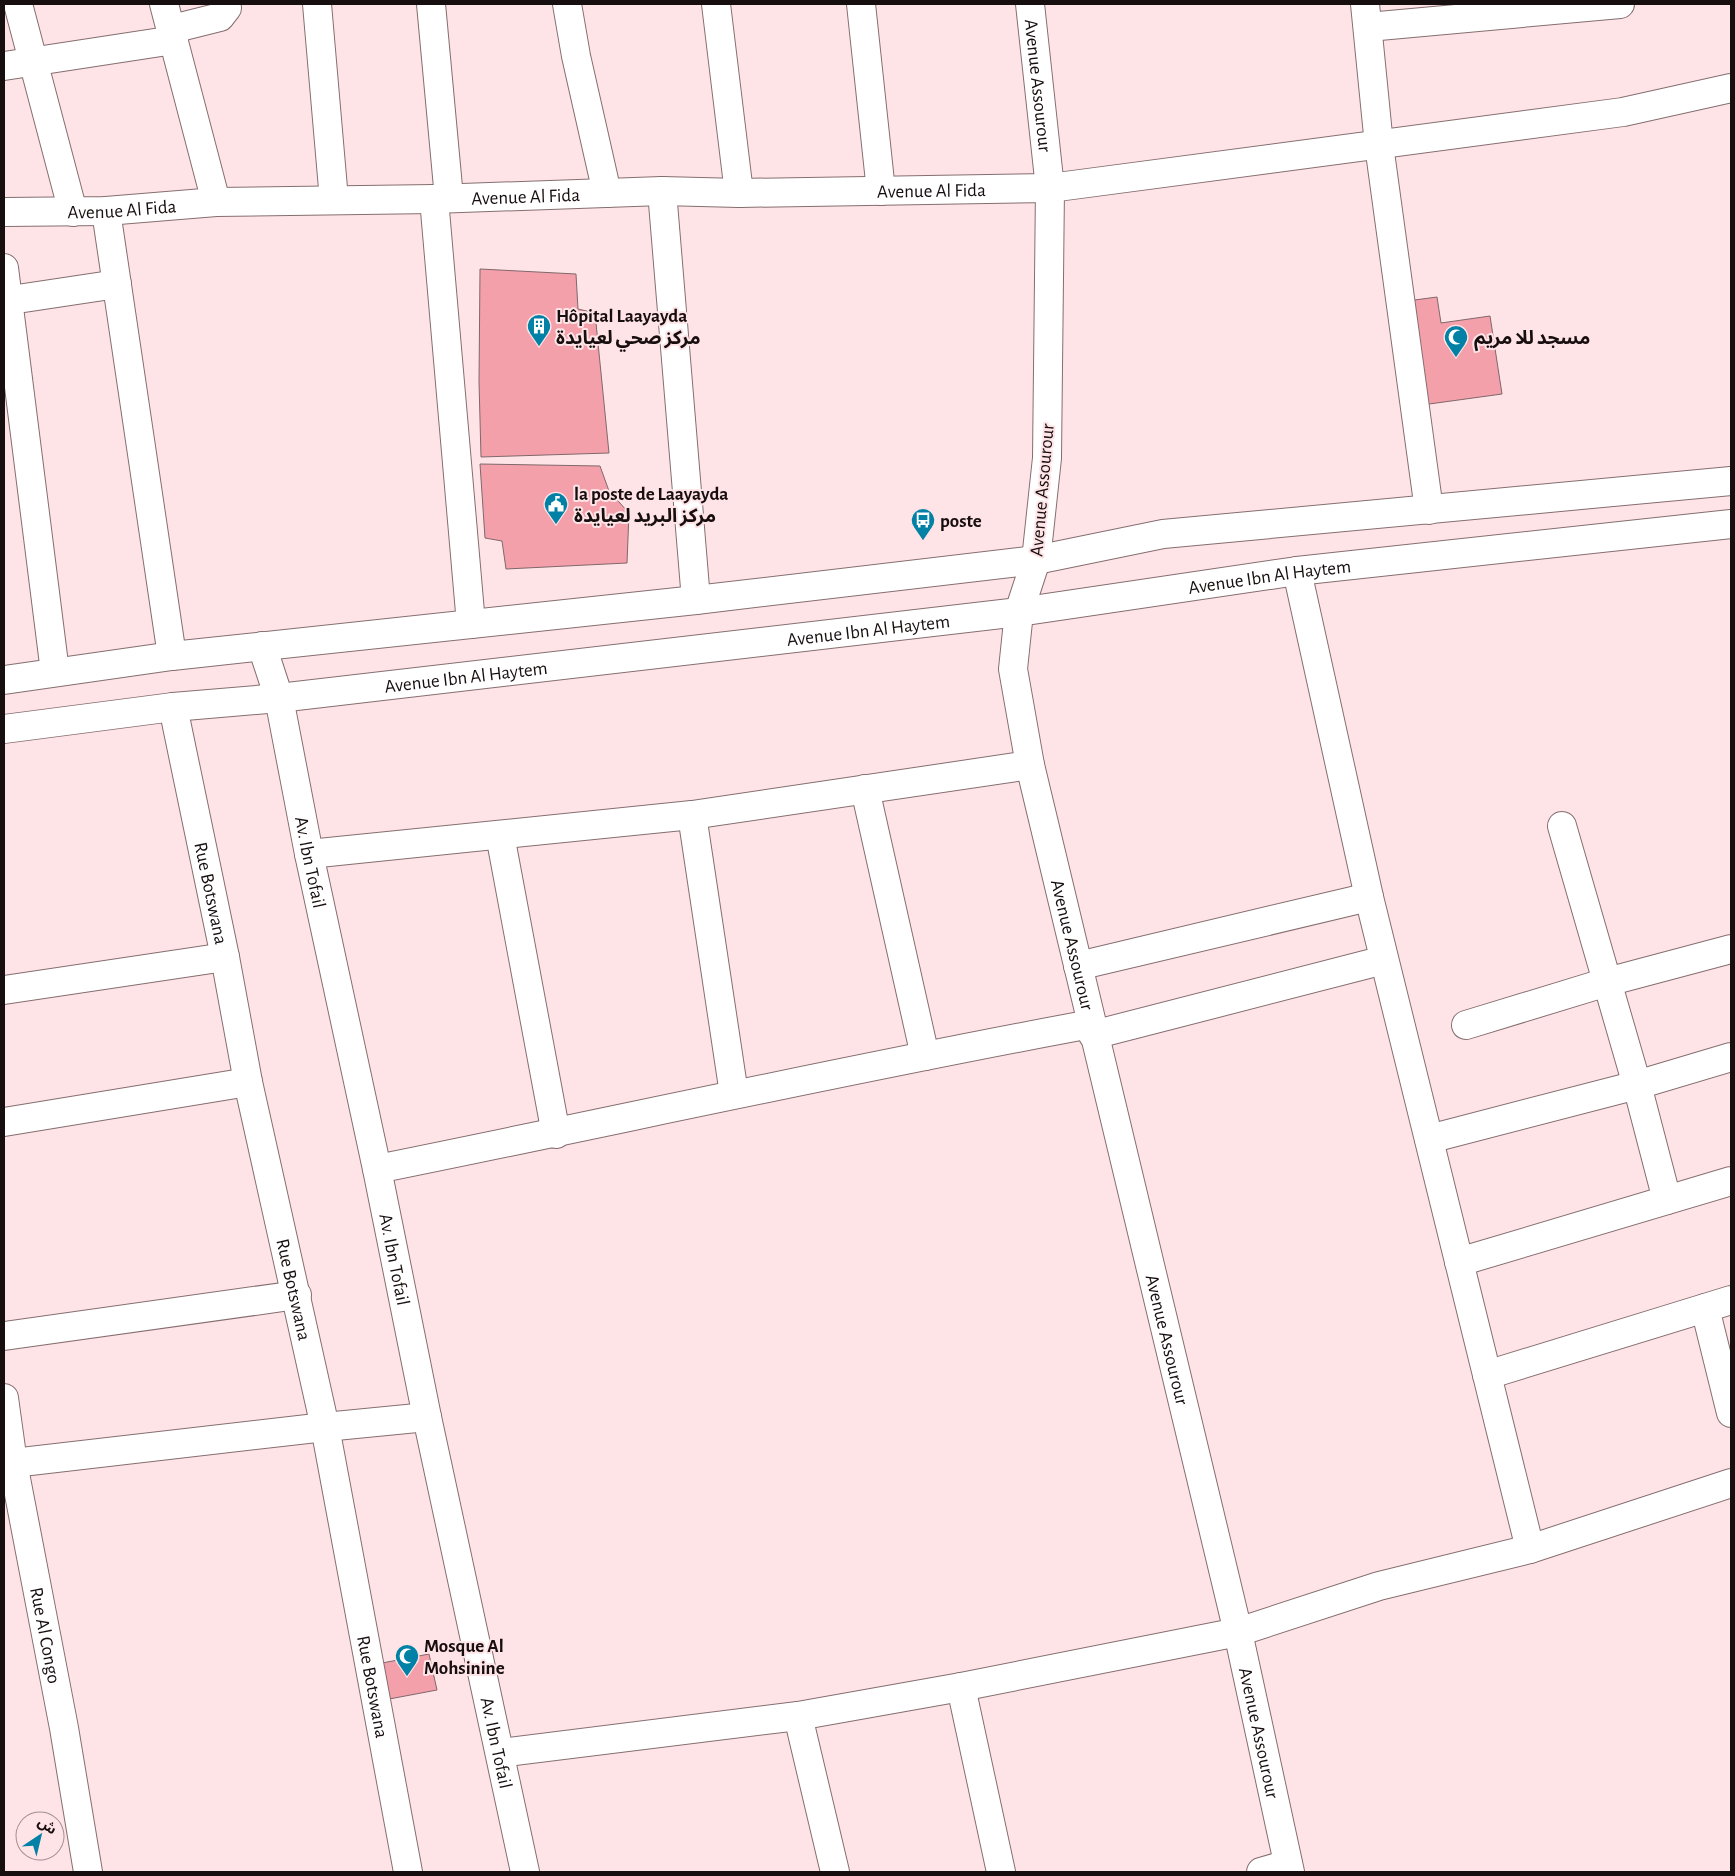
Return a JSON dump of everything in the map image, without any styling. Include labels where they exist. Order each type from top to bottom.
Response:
[{"type":"street","points":[[18,4],[73,212]]},
{"type":"street","points":[[164,4],[216,202]]},
{"type":"street","points":[[4,66],[173,35],[220,18],[227,8],[226,4]]},
{"type":"street","points":[[317,4],[334,200]]},
{"type":"street","points":[[431,4],[442,198],[471,624]]},
{"type":"street","points":[[567,4],[576,56],[607,193]]},
{"type":"street","points":[[716,4],[739,193]]},
{"type":"street","points":[[861,4],[880,191]]},
{"type":"street","name":"Avenue Assourour","points":[[1030,4],[1050,188],[1047,458],[1036,560],[1019,612],[1013,669],[1030,765],[1092,1030],[1238,1632],[1289,1868]]},
{"type":"street","points":[[1429,510],[1379,145],[1367,15],[1620,4]]},
{"type":"street","name":"Avenue Al Fida","points":[[4,212],[106,211],[216,202],[442,198],[662,191],[739,193],[1050,188],[1623,112],[1731,88]]},
{"type":"street","points":[[662,191],[696,600]]},
{"type":"street","points":[[106,211],[172,656]]},
{"type":"street","points":[[4,268],[5,301],[55,672]]},
{"type":"street","points":[[5,301],[117,284]]},
{"type":"street","points":[[4,680],[172,656],[696,600],[1036,560],[1163,534],[1731,481]]},
{"type":"street","name":"Avenue Ibn Al Haytem","points":[[4,729],[173,707],[279,698],[1019,612],[1297,571],[1731,524]]},
{"type":"street","points":[[1297,571],[1384,960],[1530,1549]]},
{"type":"street","name":"Av. Ibn Tofail","points":[[262,646],[279,698],[309,854],[525,1872]]},
{"type":"street","name":"Rue Botswana","points":[[173,707],[225,956],[248,1082],[325,1427],[408,1872]]},
{"type":"street","points":[[309,854],[692,815],[1030,765]]},
{"type":"street","points":[[865,790],[926,1056]]},
{"type":"street","points":[[692,815],[734,1094]]},
{"type":"street","points":[[1562,826],[1637,1085],[1667,1200]]},
{"type":"street","points":[[500,835],[556,1134]]},
{"type":"street","points":[[1078,966],[1369,897]]},
{"type":"street","points":[[1466,1025],[1607,982],[1731,949]]},
{"type":"street","points":[[4,990],[225,956]]},
{"type":"street","points":[[377,1169],[556,1134],[734,1094],[926,1056],[1092,1030],[1384,960]]},
{"type":"street","points":[[1429,1139],[1637,1085],[1731,1057]]},
{"type":"street","points":[[4,1122],[248,1082]]},
{"type":"street","points":[[1459,1262],[1731,1181]]},
{"type":"street","points":[[4,1336],[297,1295]]},
{"type":"street","points":[[1487,1375],[1731,1300]]},
{"type":"street","points":[[1705,1308],[1731,1412]]},
{"type":"street","name":"Rue Al Congo","points":[[4,1398],[13,1463],[64,1728],[88,1872]]},
{"type":"street","points":[[13,1463],[427,1417]]},
{"type":"street","points":[[500,1753],[798,1716],[962,1687],[1238,1632],[1379,1586],[1530,1549],[1731,1483]]},
{"type":"street","points":[[962,1687],[1001,1872]]},
{"type":"street","points":[[798,1716],[835,1872]]},
{"type":"street","points":[[1261,1872],[1289,1868]]},
{"type":"building","name":"Hôpital Laayayda مركز صحي لعيايدة","points":[[480,269],[576,274],[578,309],[595,313],[609,453],[481,457],[479,382]]},
{"type":"building","name":"مسجد للا مريم","points":[[1437,297],[1441,323],[1490,316],[1502,394],[1422,405],[1407,301]]},
{"type":"building","name":"la poste de Laayayda مركز البريد لعيايدة","points":[[480,464],[600,466],[609,491],[629,513],[627,563],[506,569],[502,541],[485,538]]},
{"type":"building","name":"Mosque Al Mohsinine","points":[[429,1654],[437,1690],[384,1700],[377,1664]]},
{"type":"place","name":"Hôpital Laayayda مركز صحي لعيايدة","points":[[539,347]]},
{"type":"place","name":"مسجد للا مريم","points":[[1456,358]]},
{"type":"place","name":"la poste de Laayayda مركز البريد لعيايدة","points":[[556,525]]},
{"type":"place","name":"poste","points":[[923,541]]},
{"type":"place","name":"Mosque Al Mohsinine","points":[[407,1677]]}]
